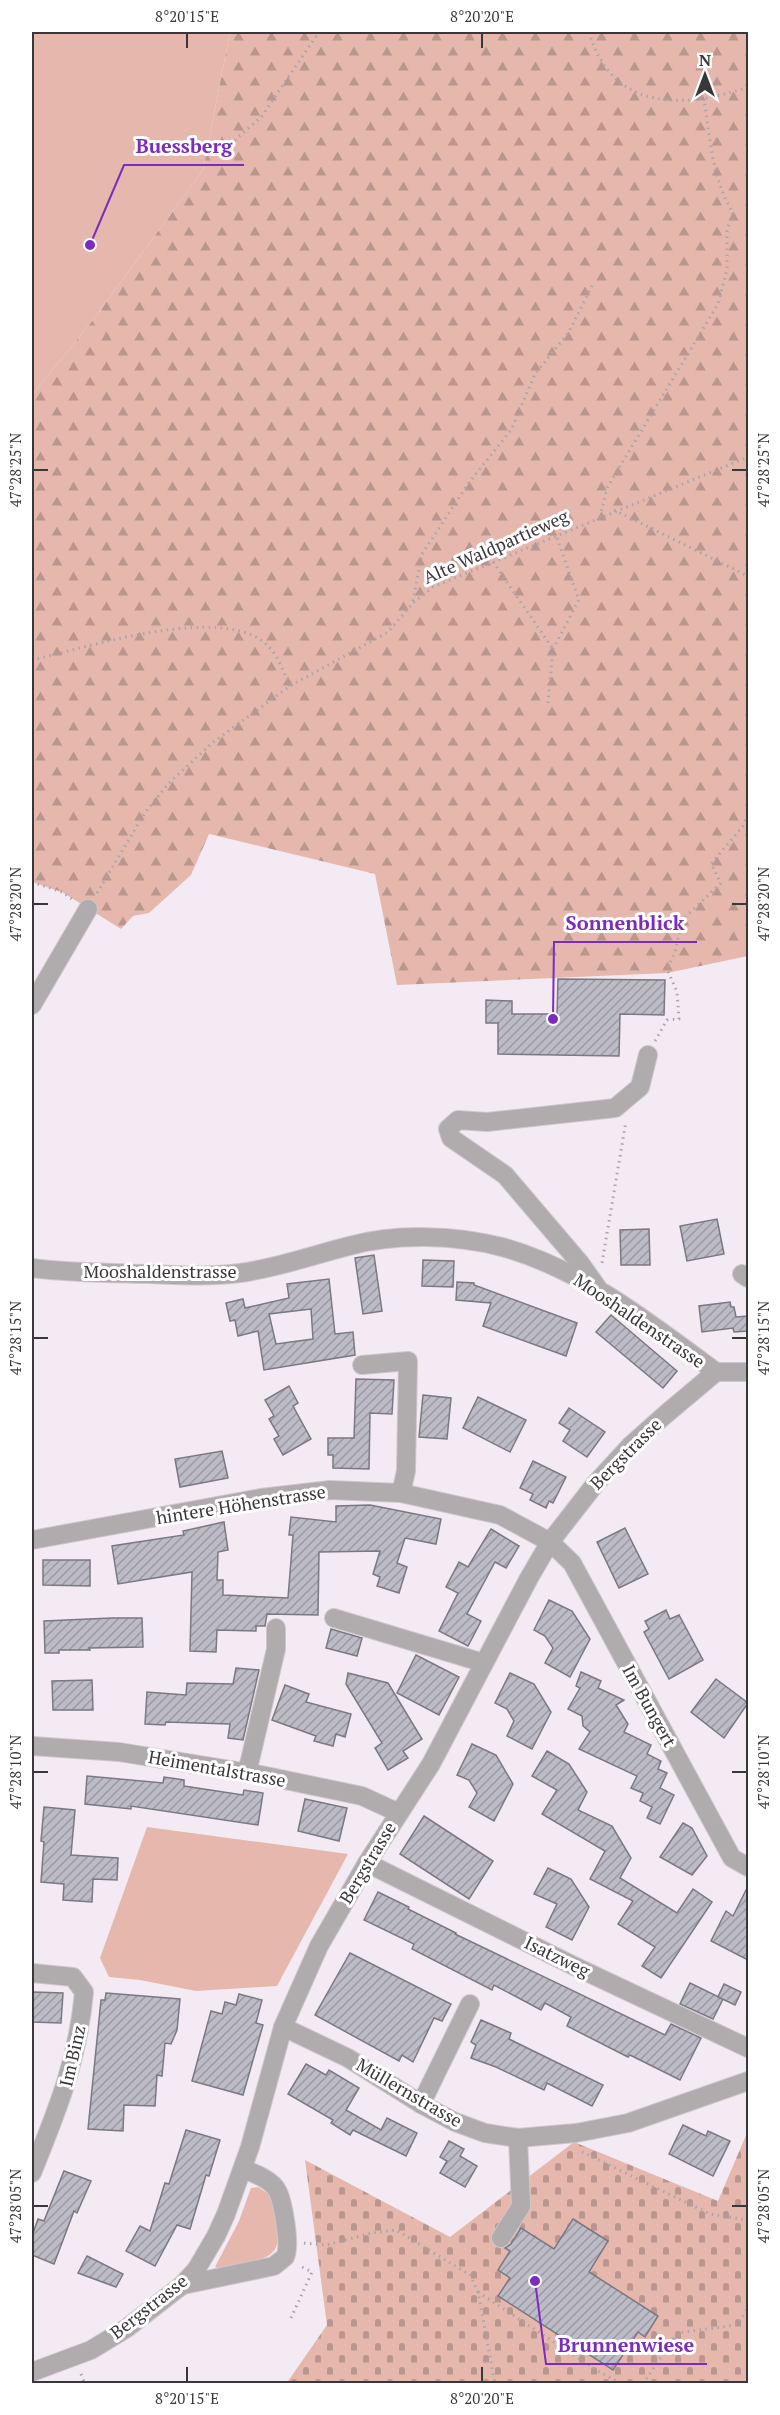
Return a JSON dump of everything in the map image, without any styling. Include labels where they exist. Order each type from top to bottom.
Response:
[{"type":"street","points":[[32,1005],[88,909]]},
{"type":"street","points":[[598,1289],[580,1263],[504,1175],[485,1159],[451,1138],[448,1129],[458,1120],[487,1122],[615,1108],[639,1087],[648,1055]]},
{"type":"street","name":"Mooshaldenstrasse","points":[[32,1268],[68,1272],[192,1276],[239,1273],[289,1264],[351,1245],[399,1238],[447,1238],[502,1247],[552,1265],[598,1289],[716,1372]]},
{"type":"street","points":[[362,1365],[408,1361],[406,1471],[401,1493]]},
{"type":"street","points":[[716,1372],[748,1372]]},
{"type":"street","name":"Bergstrasse","points":[[32,2372],[91,2350],[127,2328],[181,2286],[196,2270],[216,2236],[243,2169],[283,2027],[319,1946],[367,1863],[431,1764],[550,1542],[630,1446],[716,1372]]},
{"type":"street","name":"hintere Höhenstrasse","points":[[32,1540],[261,1498],[330,1490],[401,1493],[501,1515],[550,1542]]},
{"type":"street","name":"Im Bungert","points":[[550,1542],[572,1563],[732,1858],[748,1867]]},
{"type":"street","points":[[334,1618],[484,1663]]},
{"type":"street","points":[[247,1773],[276,1649],[276,1628]]},
{"type":"street","name":"Heimentalstrasse","points":[[32,1746],[119,1752],[247,1773],[362,1796],[399,1813]]},
{"type":"street","name":"Isatzweg","points":[[367,1863],[572,1965],[748,2048]]},
{"type":"street","name":"Im Binz","points":[[32,1974],[73,1977],[84,1992],[81,2026],[63,2098],[32,2173]]},
{"type":"street","points":[[421,2104],[470,2004]]},
{"type":"street","name":"Müllernstrasse","points":[[283,2027],[348,2058],[421,2104],[455,2122],[485,2133],[518,2138],[576,2133],[628,2123],[748,2081]]},
{"type":"street","points":[[501,2238],[521,2206],[518,2138]]},
{"type":"street","points":[[181,2286],[204,2279],[274,2266],[284,2258],[288,2242],[278,2191],[254,2172],[243,2169]]},
{"type":"path","points":[[210,154],[218,155],[262,116],[319,32]]},
{"type":"path","points":[[590,32],[595,48],[609,70],[636,92],[664,101],[680,102],[704,99],[748,87]]},
{"type":"path","points":[[600,517],[607,488],[718,304],[727,270],[727,230],[733,213],[724,198],[713,159],[704,99]]},
{"type":"path","points":[[412,603],[422,554],[468,484],[511,430],[535,374],[569,332],[593,284]]},
{"type":"path","name":"Alte Waldpartieweg","points":[[88,909],[146,811],[169,783],[212,743],[290,686],[375,641],[394,626],[412,603],[433,587],[614,510],[748,457]]},
{"type":"path","points":[[614,510],[748,576]]},
{"type":"path","points":[[548,703],[553,649],[579,600],[556,535]]},
{"type":"path","points":[[494,562],[553,649]]},
{"type":"path","points":[[32,660],[168,630],[192,626],[216,627],[243,632],[265,643],[275,655],[290,686]]},
{"type":"path","points":[[667,1020],[679,1019],[677,992],[668,969],[675,952],[682,920],[721,883],[711,864],[743,826],[748,814]]},
{"type":"path","points":[[32,882],[62,892],[88,909]]},
{"type":"path","points":[[598,1289],[627,1118],[622,1102]]},
{"type":"path","points":[[576,2149],[710,2214],[748,2220]]},
{"type":"path","points":[[298,2241],[305,2244],[326,2245],[372,2233],[396,2230],[470,2275],[478,2292],[495,2384]]},
{"type":"path","points":[[284,2258],[312,2272],[291,2318]]},
{"type":"path","points":[[478,2292],[598,2371],[622,2384]]},
{"type":"path","points":[[643,2384],[677,2333],[737,2325],[748,2308]]},
{"type":"path","points":[[79,2368],[85,2384]]},
{"type":"green space","points":[[32,32],[230,32],[203,170],[93,320],[32,395]]},
{"type":"green space","points":[[230,32],[748,32],[748,956],[667,973],[397,985],[375,874],[209,834],[191,875],[149,913],[133,916],[121,929],[62,892],[32,882],[32,395],[93,320],[203,170]]},
{"type":"green space","points":[[147,1827],[348,1854],[277,1986],[196,1991],[140,1980],[109,1977],[100,1958]]},
{"type":"green space","points":[[747,2133],[748,2383],[286,2384],[327,2325],[305,2160],[450,2237],[574,2142],[718,2201]]},
{"type":"green space","points":[[258,2187],[272,2196],[278,2232],[274,2251],[256,2260],[221,2269],[215,2267],[239,2221],[251,2188]]},
{"type":"building","points":[[558,979],[665,980],[664,1015],[620,1014],[619,1056],[498,1054],[498,1023],[486,1023],[486,1000],[512,1001],[512,1014],[557,1014]]},
{"type":"building","points":[[717,1219],[724,1254],[687,1261],[680,1226]]},
{"type":"building","points":[[649,1229],[650,1265],[621,1265],[620,1230]]},
{"type":"building","points":[[374,1255],[382,1311],[363,1314],[355,1258]]},
{"type":"building","points":[[423,1260],[454,1261],[453,1287],[422,1286]]},
{"type":"building","points":[[329,1279],[335,1334],[353,1332],[355,1355],[264,1370],[258,1331],[238,1336],[235,1320],[230,1321],[226,1303],[243,1299],[245,1308],[289,1298],[287,1284]],"holes":[[[311,1309],[313,1339],[276,1344],[269,1314]]]},
{"type":"building","points":[[457,1282],[474,1283],[474,1285],[577,1323],[566,1356],[483,1326],[491,1303],[456,1300]]},
{"type":"building","points":[[730,1302],[731,1307],[734,1307],[736,1317],[748,1316],[748,1331],[734,1332],[733,1328],[702,1332],[699,1306]]},
{"type":"building","points":[[611,1315],[677,1371],[663,1388],[596,1332]]},
{"type":"building","points":[[356,1379],[394,1380],[392,1414],[370,1413],[369,1469],[333,1468],[333,1455],[328,1455],[328,1438],[354,1438]]},
{"type":"building","points":[[289,1386],[298,1403],[293,1406],[311,1439],[283,1455],[274,1439],[279,1436],[269,1419],[274,1416],[265,1400]]},
{"type":"building","points":[[423,1395],[451,1398],[447,1439],[419,1437]]},
{"type":"building","points":[[478,1397],[526,1420],[510,1452],[463,1428]]},
{"type":"building","points":[[569,1408],[605,1432],[587,1457],[563,1441],[570,1430],[559,1423]]},
{"type":"building","points":[[222,1451],[228,1478],[180,1487],[175,1459]]},
{"type":"building","points":[[533,1461],[566,1477],[553,1503],[549,1501],[546,1508],[530,1500],[533,1494],[520,1488]]},
{"type":"building","points":[[370,1505],[441,1519],[436,1544],[405,1538],[397,1563],[407,1567],[399,1593],[377,1586],[380,1577],[373,1574],[380,1551],[319,1552],[318,1615],[267,1614],[265,1626],[256,1626],[256,1631],[217,1630],[216,1652],[190,1651],[192,1572],[118,1584],[112,1546],[184,1535],[183,1531],[224,1522],[228,1550],[218,1552],[217,1580],[223,1580],[223,1595],[288,1598],[293,1535],[289,1535],[291,1517],[336,1522],[336,1506]]},
{"type":"building","points":[[625,1528],[648,1574],[619,1588],[597,1542]]},
{"type":"building","points":[[491,1529],[519,1546],[506,1568],[495,1562],[467,1614],[481,1621],[468,1646],[439,1631],[458,1593],[446,1587],[459,1562],[468,1567]]},
{"type":"building","points":[[43,1560],[90,1560],[90,1586],[43,1585]]},
{"type":"building","points":[[549,1600],[572,1611],[590,1639],[570,1677],[545,1663],[553,1648],[545,1636],[534,1630]]},
{"type":"building","points":[[666,1610],[670,1619],[679,1615],[703,1660],[669,1679],[644,1632],[649,1629],[645,1621]]},
{"type":"building","points":[[142,1618],[143,1647],[89,1648],[90,1650],[59,1650],[59,1653],[45,1653],[44,1621]]},
{"type":"building","points":[[331,1629],[362,1638],[357,1656],[326,1648]]},
{"type":"building","points":[[416,1655],[459,1677],[439,1715],[397,1693]]},
{"type":"building","points":[[236,1668],[259,1670],[243,1740],[228,1738],[230,1724],[166,1722],[165,1725],[145,1724],[147,1692],[186,1695],[187,1683],[233,1684]]},
{"type":"building","points":[[581,1672],[601,1681],[598,1688],[624,1700],[616,1705],[628,1724],[624,1732],[651,1745],[647,1754],[661,1761],[658,1769],[667,1773],[660,1788],[674,1795],[660,1824],[647,1818],[652,1807],[640,1801],[643,1793],[631,1788],[637,1776],[579,1749],[590,1732],[583,1726],[582,1716],[568,1709],[580,1688],[576,1686]]},
{"type":"building","points":[[348,1673],[388,1683],[422,1739],[403,1751],[408,1758],[388,1770],[375,1748],[382,1743],[346,1684]]},
{"type":"building","points":[[510,1673],[534,1684],[551,1712],[532,1749],[507,1736],[514,1721],[507,1709],[495,1703]]},
{"type":"building","points":[[716,1679],[748,1703],[724,1738],[691,1712]]},
{"type":"building","points":[[92,1680],[93,1710],[53,1710],[52,1681]]},
{"type":"building","points":[[285,1685],[309,1694],[306,1702],[351,1714],[345,1737],[336,1734],[333,1746],[314,1741],[316,1736],[272,1720]]},
{"type":"building","points":[[472,1744],[496,1755],[513,1784],[494,1821],[469,1807],[477,1793],[469,1780],[457,1775]]},
{"type":"building","points":[[547,1751],[569,1764],[587,1792],[578,1810],[612,1826],[631,1858],[620,1878],[677,1913],[693,1889],[712,1902],[661,1978],[642,1966],[655,1947],[618,1924],[633,1901],[590,1879],[605,1851],[542,1814],[557,1790],[532,1776]]},
{"type":"building","points":[[87,1776],[163,1783],[164,1777],[184,1780],[184,1786],[243,1795],[244,1790],[263,1793],[258,1825],[131,1806],[131,1809],[85,1804]]},
{"type":"building","points":[[305,1799],[347,1808],[339,1841],[298,1831]]},
{"type":"building","points":[[44,1807],[75,1810],[71,1855],[118,1858],[117,1880],[93,1879],[92,1902],[63,1900],[64,1884],[41,1882]]},
{"type":"building","points":[[424,1816],[493,1861],[469,1899],[400,1854]]},
{"type":"building","points":[[683,1823],[692,1828],[707,1856],[692,1875],[660,1857]]},
{"type":"building","points":[[548,1868],[571,1879],[589,1907],[572,1940],[546,1927],[557,1904],[534,1894]]},
{"type":"building","points":[[748,1886],[748,1960],[711,1941],[726,1911],[733,1916]]},
{"type":"building","points":[[378,1892],[455,1934],[665,2035],[671,2024],[701,2038],[680,2080],[567,2026],[571,2017],[545,2003],[541,2010],[494,1985],[492,1990],[412,1949],[414,1944],[364,1920]]},
{"type":"building","points":[[350,1953],[451,2004],[442,2021],[434,2018],[413,2062],[402,2055],[399,2061],[315,2015]]},
{"type":"building","points":[[690,1983],[723,1999],[713,2019],[680,2004]]},
{"type":"building","points":[[724,1984],[741,1992],[735,2005],[718,1997]]},
{"type":"building","points":[[34,1992],[63,1993],[61,2023],[32,2022]]},
{"type":"building","points":[[106,1993],[180,1999],[177,2030],[171,2044],[165,2043],[162,2076],[157,2075],[155,2106],[124,2105],[123,2131],[88,2129],[101,2000],[105,2000]]},
{"type":"building","points":[[239,1994],[262,2000],[256,2023],[263,2025],[243,2095],[192,2081],[211,2011],[222,2014],[225,2002],[236,2005]]},
{"type":"building","points":[[481,2020],[511,2033],[509,2039],[603,2085],[592,2106],[547,2083],[544,2090],[471,2058],[476,2045],[471,2042]]},
{"type":"building","points":[[306,2064],[326,2075],[329,2070],[359,2088],[346,2110],[381,2130],[387,2118],[417,2133],[406,2156],[353,2130],[350,2135],[331,2123],[333,2120],[288,2094]]},
{"type":"building","points":[[683,2125],[706,2136],[708,2131],[730,2141],[713,2176],[669,2154]]},
{"type":"building","points":[[186,2130],[220,2140],[209,2176],[206,2175],[190,2229],[177,2225],[155,2266],[126,2251],[140,2226],[150,2231],[165,2183],[169,2184]]},
{"type":"building","points":[[449,2141],[464,2149],[460,2156],[477,2166],[465,2187],[440,2173],[447,2161],[440,2157]]},
{"type":"building","points":[[64,2171],[91,2181],[77,2213],[74,2211],[54,2264],[32,2255],[32,2236],[38,2219],[44,2221]]},
{"type":"building","points":[[573,2219],[608,2241],[589,2272],[658,2316],[645,2337],[638,2332],[613,2370],[498,2296],[510,2278],[498,2270],[510,2251],[505,2248],[511,2244],[521,2228],[554,2249]]},
{"type":"building","points":[[87,2256],[123,2274],[116,2287],[78,2273]]},
{"type":"place","name":"Buessberg","points":[[90,245]]},
{"type":"place","name":"Sonnenblick","points":[[553,1019]]},
{"type":"place","name":"Brunnenwiese","points":[[535,2281]]}]
